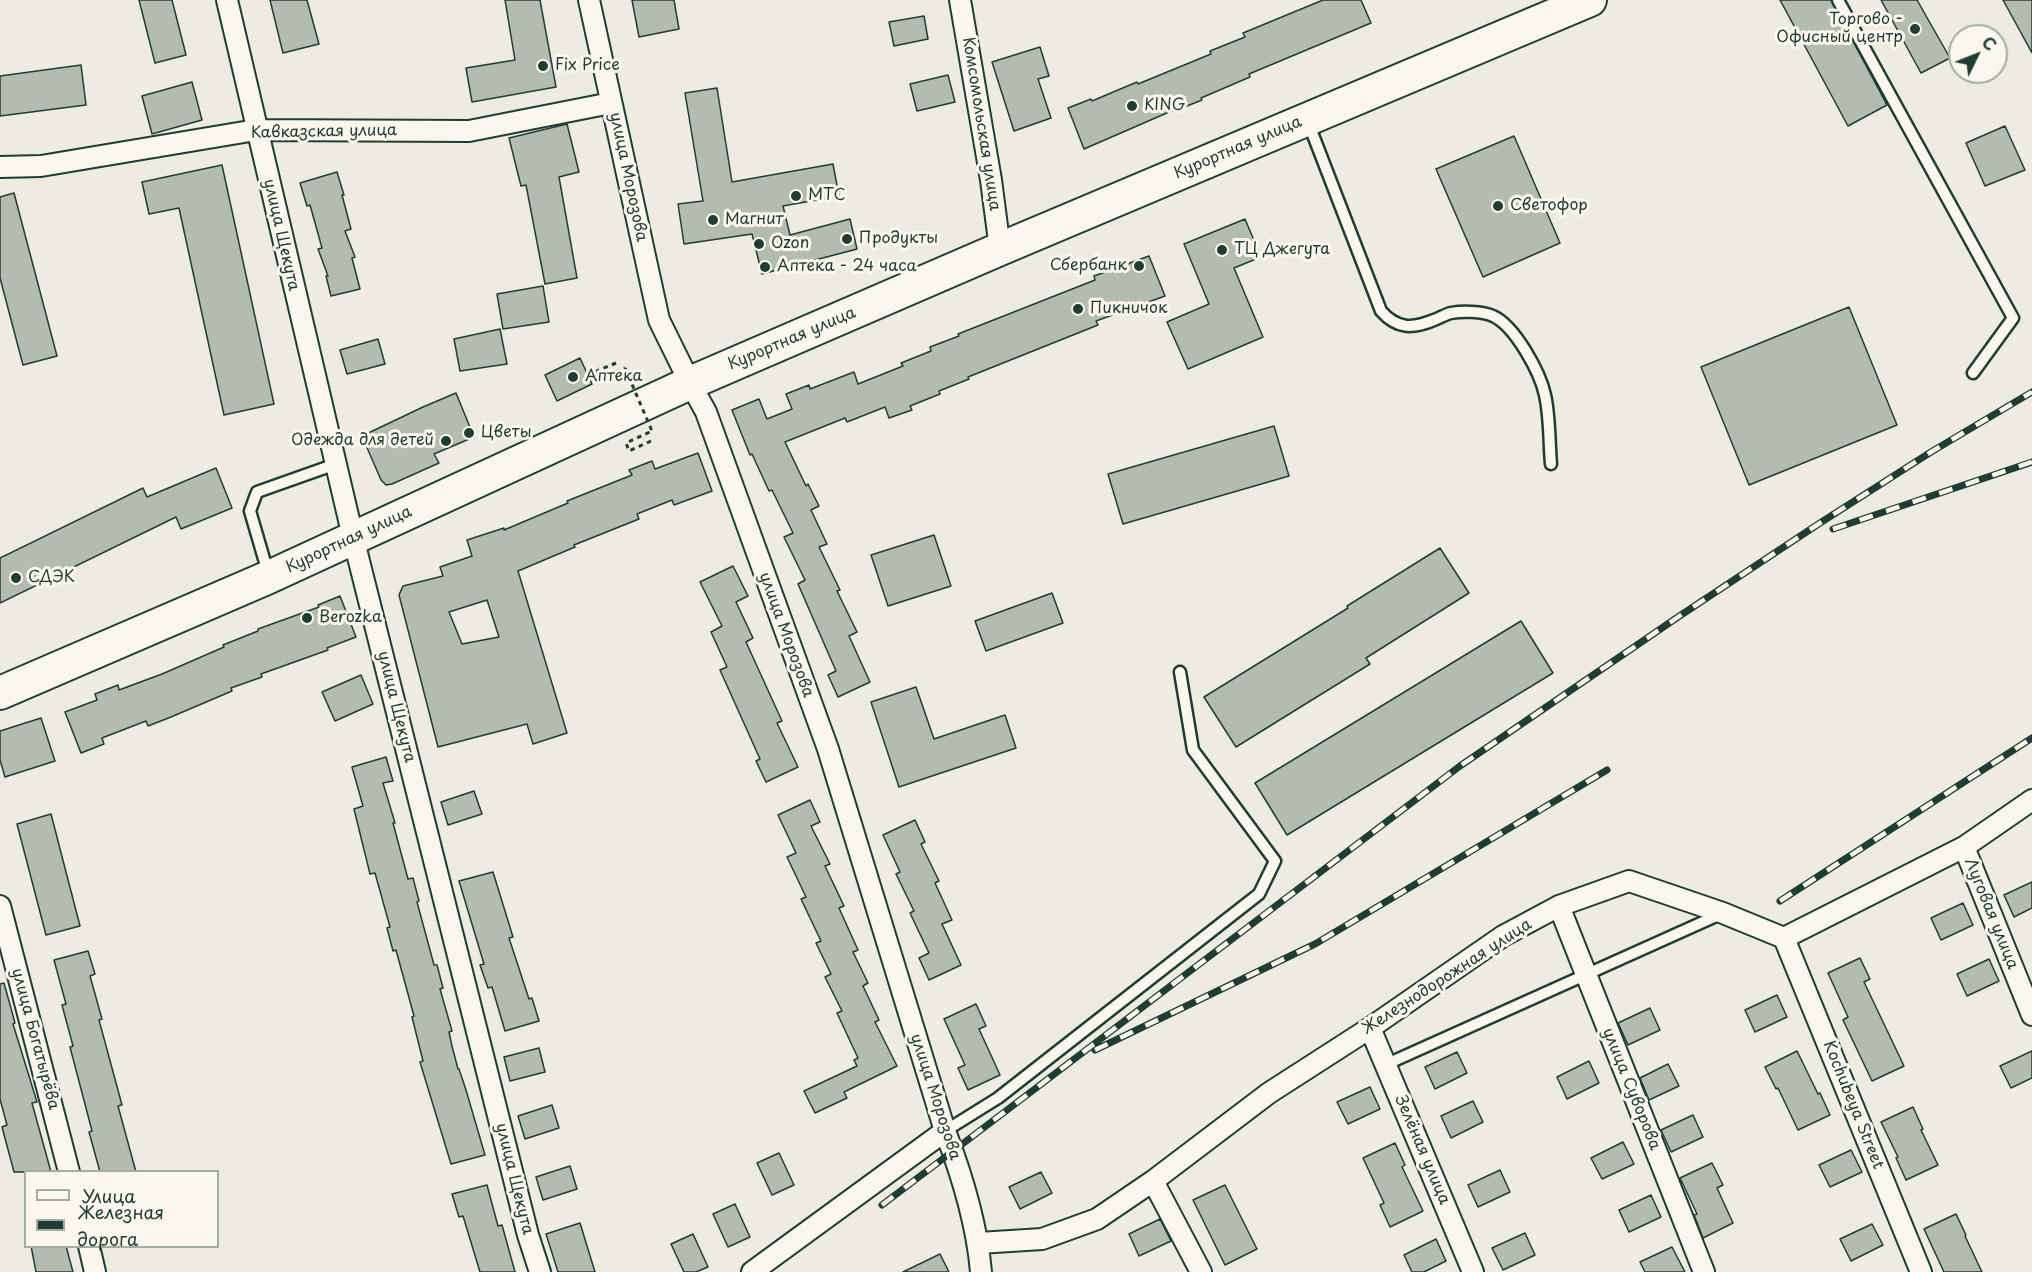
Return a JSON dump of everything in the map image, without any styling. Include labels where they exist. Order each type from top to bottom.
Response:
[{"type":"main road","name":"Курортная улица","points":[[0,693],[269,577],[690,383],[1000,249],[1590,0]]},
{"type":"street","name":"улица Щекута","points":[[226,0],[353,537],[528,1235],[540,1272]]},
{"type":"street","name":"улица Морозова","points":[[588,0],[659,320],[706,412],[828,749],[945,1131],[953,1150],[979,1243],[981,1272]]},
{"type":"street","name":"Комсомольская улица","points":[[960,0],[991,180],[1000,249]]},
{"type":"street","name":"Кавказская улица","points":[[0,167],[41,166],[256,130],[469,131],[611,103]]},
{"type":"street","points":[[1784,938],[1964,847],[2032,800]]},
{"type":"street","name":"Луговая улица","points":[[1964,847],[2032,1015]]},
{"type":"street","name":"Железнодорожная улица","points":[[979,1243],[1042,1239],[1097,1219],[1153,1181],[1269,1093],[1370,1028],[1503,936],[1559,906],[1629,881],[1723,913],[1784,938]]},
{"type":"street","name":"улица Богатырёва","points":[[0,906],[68,1170]]},
{"type":"street","name":"улица Суворова","points":[[1559,906],[1704,1272]]},
{"type":"street","name":"Kochubeya Street","points":[[1784,938],[1921,1272]]},
{"type":"street","name":"Зелёная улица","points":[[1370,1028],[1473,1272]]},
{"type":"street","points":[[752,1272],[945,1131]]},
{"type":"street","points":[[1153,1181],[1201,1272]]},
{"type":"street","points":[[89,1248],[95,1272]]},
{"type":"lane","points":[[1838,0],[2013,318],[1973,373]]},
{"type":"lane","points":[[1307,119],[1381,311],[1391,322],[1407,327],[1424,324],[1450,313],[1471,313],[1492,316],[1511,330],[1526,351],[1545,394],[1551,464]]},
{"type":"lane","points":[[269,577],[250,511],[257,492],[336,464]]},
{"type":"lane","points":[[945,1131],[998,1098],[1259,894],[1275,861],[1193,750],[1180,672]]},
{"type":"lane","points":[[1387,1064],[1723,913]]},
{"type":"path","points":[[616,363],[597,371],[600,378],[624,368],[652,431],[626,443],[629,451],[651,441]]},
{"type":"building","points":[[139,0],[172,0],[186,55],[155,63]]},
{"type":"building","points":[[270,0],[307,0],[319,44],[283,53]]},
{"type":"building","points":[[505,0],[540,0],[556,87],[472,102],[466,68],[515,60]]},
{"type":"building","points":[[632,0],[674,0],[679,29],[639,37]]},
{"type":"building","points":[[1323,0],[1361,0],[1371,23],[1249,74],[1250,77],[1201,98],[1202,100],[1084,149],[1068,108],[1091,99],[1092,101],[1137,82],[1138,84],[1211,54],[1210,51],[1245,37],[1243,33]]},
{"type":"building","points":[[1780,0],[1831,0],[1887,105],[1848,126]]},
{"type":"building","name":"Торгово - Офисный центр","points":[[1881,0],[1917,0],[1948,54],[1948,59],[1921,73]]},
{"type":"building","points":[[2003,0],[2032,0],[2032,53]]},
{"type":"building","points":[[924,16],[928,39],[894,46],[889,22]]},
{"type":"building","points":[[1040,47],[1049,76],[1038,79],[1051,118],[1014,131],[992,62]]},
{"type":"building","points":[[81,65],[86,105],[0,116],[0,76]]},
{"type":"building","points":[[948,75],[955,102],[917,111],[910,84]]},
{"type":"building","points":[[192,82],[202,120],[152,134],[142,96]]},
{"type":"building","points":[[717,88],[732,182],[833,164],[839,196],[783,206],[790,235],[850,219],[857,249],[762,274],[752,234],[684,244],[678,204],[703,201],[685,93]]},
{"type":"building","points":[[567,124],[579,172],[559,177],[577,278],[545,284],[526,185],[521,186],[509,138]]},
{"type":"building","points":[[2005,126],[2025,170],[1985,186],[1966,143]]},
{"type":"building","name":"Светофор","points":[[1514,136],[1560,243],[1483,277],[1436,169]]},
{"type":"building","points":[[222,165],[274,404],[224,415],[179,208],[149,214],[142,182]]},
{"type":"building","points":[[337,172],[351,229],[345,231],[355,257],[352,258],[360,289],[331,296],[326,276],[328,276],[318,249],[322,248],[310,205],[307,206],[300,183]]},
{"type":"building","points":[[14,193],[57,356],[23,365],[0,278],[0,197]]},
{"type":"building","points":[[1245,219],[1261,257],[1234,268],[1263,337],[1188,369],[1167,322],[1209,304],[1184,244]]},
{"type":"building","points":[[1149,256],[1165,296],[1096,321],[1098,325],[968,377],[969,379],[939,391],[940,394],[910,406],[912,410],[889,418],[885,407],[847,422],[845,418],[785,442],[806,486],[808,484],[819,506],[811,510],[827,544],[819,547],[857,632],[849,636],[870,682],[838,697],[828,675],[836,671],[798,584],[805,580],[784,537],[793,533],[772,490],[769,491],[752,454],[750,455],[732,410],[759,399],[767,419],[792,409],[786,394],[809,385],[810,389],[854,372],[858,384],[903,366],[901,363],[931,351],[930,347],[959,336],[958,334],[1095,280],[1094,276]]},
{"type":"building","points":[[543,286],[549,322],[503,329],[497,294]]},
{"type":"building","points":[[1849,307],[1897,425],[1749,485],[1701,367]]},
{"type":"building","points":[[500,329],[507,364],[460,371],[454,339]]},
{"type":"building","points":[[378,339],[385,364],[347,374],[340,350]]},
{"type":"building","points":[[580,358],[592,384],[557,401],[545,375]]},
{"type":"building","points":[[456,393],[474,437],[434,454],[439,463],[386,485],[381,480],[362,436]]},
{"type":"building","points":[[1274,426],[1289,476],[1123,524],[1108,474]]},
{"type":"building","points":[[698,453],[712,491],[674,505],[672,500],[637,514],[639,519],[518,571],[567,733],[533,744],[527,724],[438,747],[399,595],[403,586],[443,576],[440,567],[472,556],[467,540],[504,528],[504,530],[568,503],[567,501],[632,475],[629,470],[652,461],[655,469]],"holes":[[[487,600],[499,637],[462,644],[449,612]]]},
{"type":"building","points":[[216,468],[232,508],[181,529],[176,517],[0,603],[0,558],[143,488],[147,497]]},
{"type":"building","points":[[934,535],[951,586],[888,606],[871,555]]},
{"type":"building","points":[[1440,548],[1469,593],[1366,658],[1370,664],[1236,747],[1204,697]]},
{"type":"building","points":[[733,566],[748,596],[736,602],[753,638],[746,642],[782,721],[777,723],[798,767],[766,782],[756,761],[760,759],[720,670],[727,667],[711,632],[722,626],[700,582]]},
{"type":"building","points":[[1052,593],[1063,623],[986,651],[975,621]]},
{"type":"building","points":[[340,596],[356,637],[327,648],[328,650],[261,674],[262,677],[231,688],[232,691],[171,717],[148,726],[146,721],[102,738],[104,744],[81,753],[65,712],[97,700],[95,694],[118,685],[119,690],[162,674],[224,647],[223,645],[258,631],[258,629],[319,607],[318,605]]},
{"type":"building","points":[[1521,621],[1553,673],[1287,835],[1255,783]]},
{"type":"building","points":[[361,675],[373,704],[335,721],[322,692]]},
{"type":"building","points":[[916,687],[934,739],[1005,715],[1016,748],[899,787],[871,702]]},
{"type":"building","points":[[41,718],[55,761],[5,777],[0,760],[0,731]]},
{"type":"building","points":[[386,757],[393,781],[383,783],[408,879],[413,878],[434,965],[437,965],[443,988],[440,989],[452,1031],[449,1032],[452,1046],[485,1155],[451,1164],[420,1062],[423,1061],[412,1017],[414,1016],[396,950],[393,951],[387,928],[390,927],[375,873],[370,874],[354,809],[363,806],[352,767]]},
{"type":"building","points":[[474,791],[482,814],[448,825],[441,802]]},
{"type":"building","points":[[810,800],[820,822],[811,826],[830,864],[825,866],[844,906],[839,908],[858,950],[853,952],[868,983],[863,986],[879,1020],[875,1022],[897,1066],[844,1092],[847,1098],[815,1113],[804,1091],[857,1066],[854,1060],[858,1058],[837,1013],[842,1011],[825,977],[831,974],[816,943],[821,941],[801,899],[806,897],[787,857],[796,853],[778,815]]},
{"type":"building","points":[[51,814],[80,926],[46,935],[17,824]]},
{"type":"building","points":[[915,820],[925,842],[921,844],[939,881],[935,883],[952,920],[942,924],[961,965],[929,980],[919,958],[929,953],[910,913],[914,911],[896,874],[900,872],[883,835]]},
{"type":"building","points":[[493,872],[513,937],[509,938],[529,999],[532,998],[539,1021],[505,1031],[492,987],[488,988],[480,965],[484,964],[459,881]]},
{"type":"building","points":[[2032,882],[2032,908],[2014,917],[2004,895]]},
{"type":"building","points":[[1963,903],[1973,925],[1941,940],[1931,918]]},
{"type":"building","points":[[88,951],[95,974],[90,976],[102,1019],[99,1020],[122,1105],[118,1106],[135,1170],[99,1170],[89,1132],[92,1131],[70,1047],[73,1046],[62,1005],[66,1004],[54,960]]},
{"type":"building","points":[[1860,958],[1870,979],[1864,982],[1904,1066],[1872,1081],[1843,1020],[1848,1017],[1828,973]]},
{"type":"building","points":[[1989,959],[1999,981],[1967,996],[1957,974]]},
{"type":"building","points":[[4,983],[15,1023],[13,1024],[37,1102],[32,1103],[50,1170],[14,1172],[2,1127],[7,1125],[0,1099],[0,984]]},
{"type":"building","points":[[1777,995],[1787,1017],[1755,1032],[1745,1010]]},
{"type":"building","points":[[976,1004],[986,1026],[979,1029],[1000,1075],[968,1090],[958,1068],[965,1065],[944,1019]]},
{"type":"building","points":[[1650,1008],[1660,1030],[1628,1045],[1618,1023]]},
{"type":"building","points":[[539,1048],[545,1072],[510,1081],[504,1057]]},
{"type":"building","points":[[1797,1051],[1830,1115],[1798,1130],[1765,1067]]},
{"type":"building","points":[[2032,1051],[2032,1078],[2011,1088],[2000,1066]]},
{"type":"building","points":[[1457,1052],[1467,1073],[1435,1089],[1425,1067]]},
{"type":"building","points":[[1589,1061],[1599,1083],[1567,1099],[1557,1077]]},
{"type":"building","points":[[1668,1064],[1679,1086],[1649,1100],[1640,1078]]},
{"type":"building","points":[[1370,1087],[1380,1109],[1348,1124],[1337,1102]]},
{"type":"building","points":[[1473,1101],[1483,1122],[1451,1138],[1441,1116]]},
{"type":"building","points":[[552,1105],[559,1128],[525,1139],[518,1116]]},
{"type":"building","points":[[1913,1107],[1938,1165],[1906,1180],[1881,1122]]},
{"type":"building","points":[[1693,1115],[1703,1137],[1671,1152],[1661,1130]]},
{"type":"building","points":[[1623,1142],[1634,1164],[1602,1179],[1591,1158]]},
{"type":"building","points":[[1395,1143],[1405,1165],[1402,1167],[1423,1211],[1390,1227],[1380,1205],[1384,1203],[1363,1158]]},
{"type":"building","points":[[1851,1150],[1862,1172],[1830,1187],[1819,1165]]},
{"type":"building","points":[[779,1153],[794,1185],[772,1195],[757,1163]]},
{"type":"building","points":[[1712,1163],[1723,1185],[1717,1188],[1733,1223],[1703,1238],[1694,1215],[1697,1214],[1680,1178]]},
{"type":"building","points":[[570,1166],[577,1189],[543,1200],[536,1177]]},
{"type":"building","points":[[1500,1170],[1510,1192],[1478,1207],[1468,1185]]},
{"type":"building","points":[[1041,1172],[1052,1193],[1020,1209],[1009,1187]]},
{"type":"building","points":[[487,1185],[498,1226],[502,1225],[515,1272],[480,1272],[463,1216],[459,1217],[452,1194]]},
{"type":"building","points":[[1225,1185],[1257,1249],[1225,1265],[1193,1200]]},
{"type":"building","points":[[1651,1195],[1661,1217],[1629,1232],[1619,1210]]},
{"type":"building","points":[[735,1204],[750,1237],[728,1247],[713,1214]]},
{"type":"building","points":[[1956,1214],[1982,1272],[1944,1272],[1924,1229]]},
{"type":"building","points":[[1160,1219],[1171,1241],[1139,1256],[1129,1234]]},
{"type":"building","points":[[580,1223],[595,1272],[558,1272],[546,1234]]},
{"type":"building","points":[[1872,1224],[1883,1245],[1851,1261],[1840,1239]]},
{"type":"building","points":[[1525,1233],[1535,1255],[1503,1270],[1492,1248]]},
{"type":"building","points":[[693,1234],[708,1267],[696,1272],[684,1272],[671,1244]]},
{"type":"building","points":[[1436,1239],[1446,1261],[1424,1272],[1412,1272],[1404,1255]]},
{"type":"building","points":[[1672,1247],[1685,1272],[1645,1272],[1640,1262]]},
{"type":"building","points":[[31,1248],[67,1248],[73,1272],[36,1272]]},
{"type":"building","points":[[940,1254],[949,1272],[903,1272]]},
{"type":"railway","points":[[882,1205],[1460,766],[1820,523],[1931,452],[2032,392]]},
{"type":"railway","points":[[1833,529],[2032,462]]},
{"type":"railway","points":[[1780,901],[2032,738]]},
{"type":"railway","points":[[1095,1050],[1315,944],[1607,770]]},
{"type":"place","name":"Торгово - Офисный центр","points":[[1915,29]]},
{"type":"place","name":"Fix Price","points":[[543,66]]},
{"type":"place","name":"KING","points":[[1132,106]]},
{"type":"place","name":"МТС","points":[[796,196]]},
{"type":"place","name":"Светофор","points":[[1498,206]]},
{"type":"place","name":"Магнит","points":[[713,220]]},
{"type":"place","name":"Продукты","points":[[847,239]]},
{"type":"place","name":"Ozon","points":[[759,244]]},
{"type":"place","name":"ТЦ Джегута","points":[[1222,250]]},
{"type":"place","name":"Сбербанк","points":[[1139,266]]},
{"type":"place","name":"Аптека - 24 часа","points":[[765,267]]},
{"type":"place","name":"Пикничок","points":[[1078,309]]},
{"type":"place","name":"Аптека","points":[[573,377]]},
{"type":"place","name":"Цветы","points":[[469,433]]},
{"type":"place","name":"Одежда для детей","points":[[446,441]]},
{"type":"place","name":"СДЭК","points":[[16,578]]},
{"type":"place","name":"Berozka","points":[[307,618]]}]
